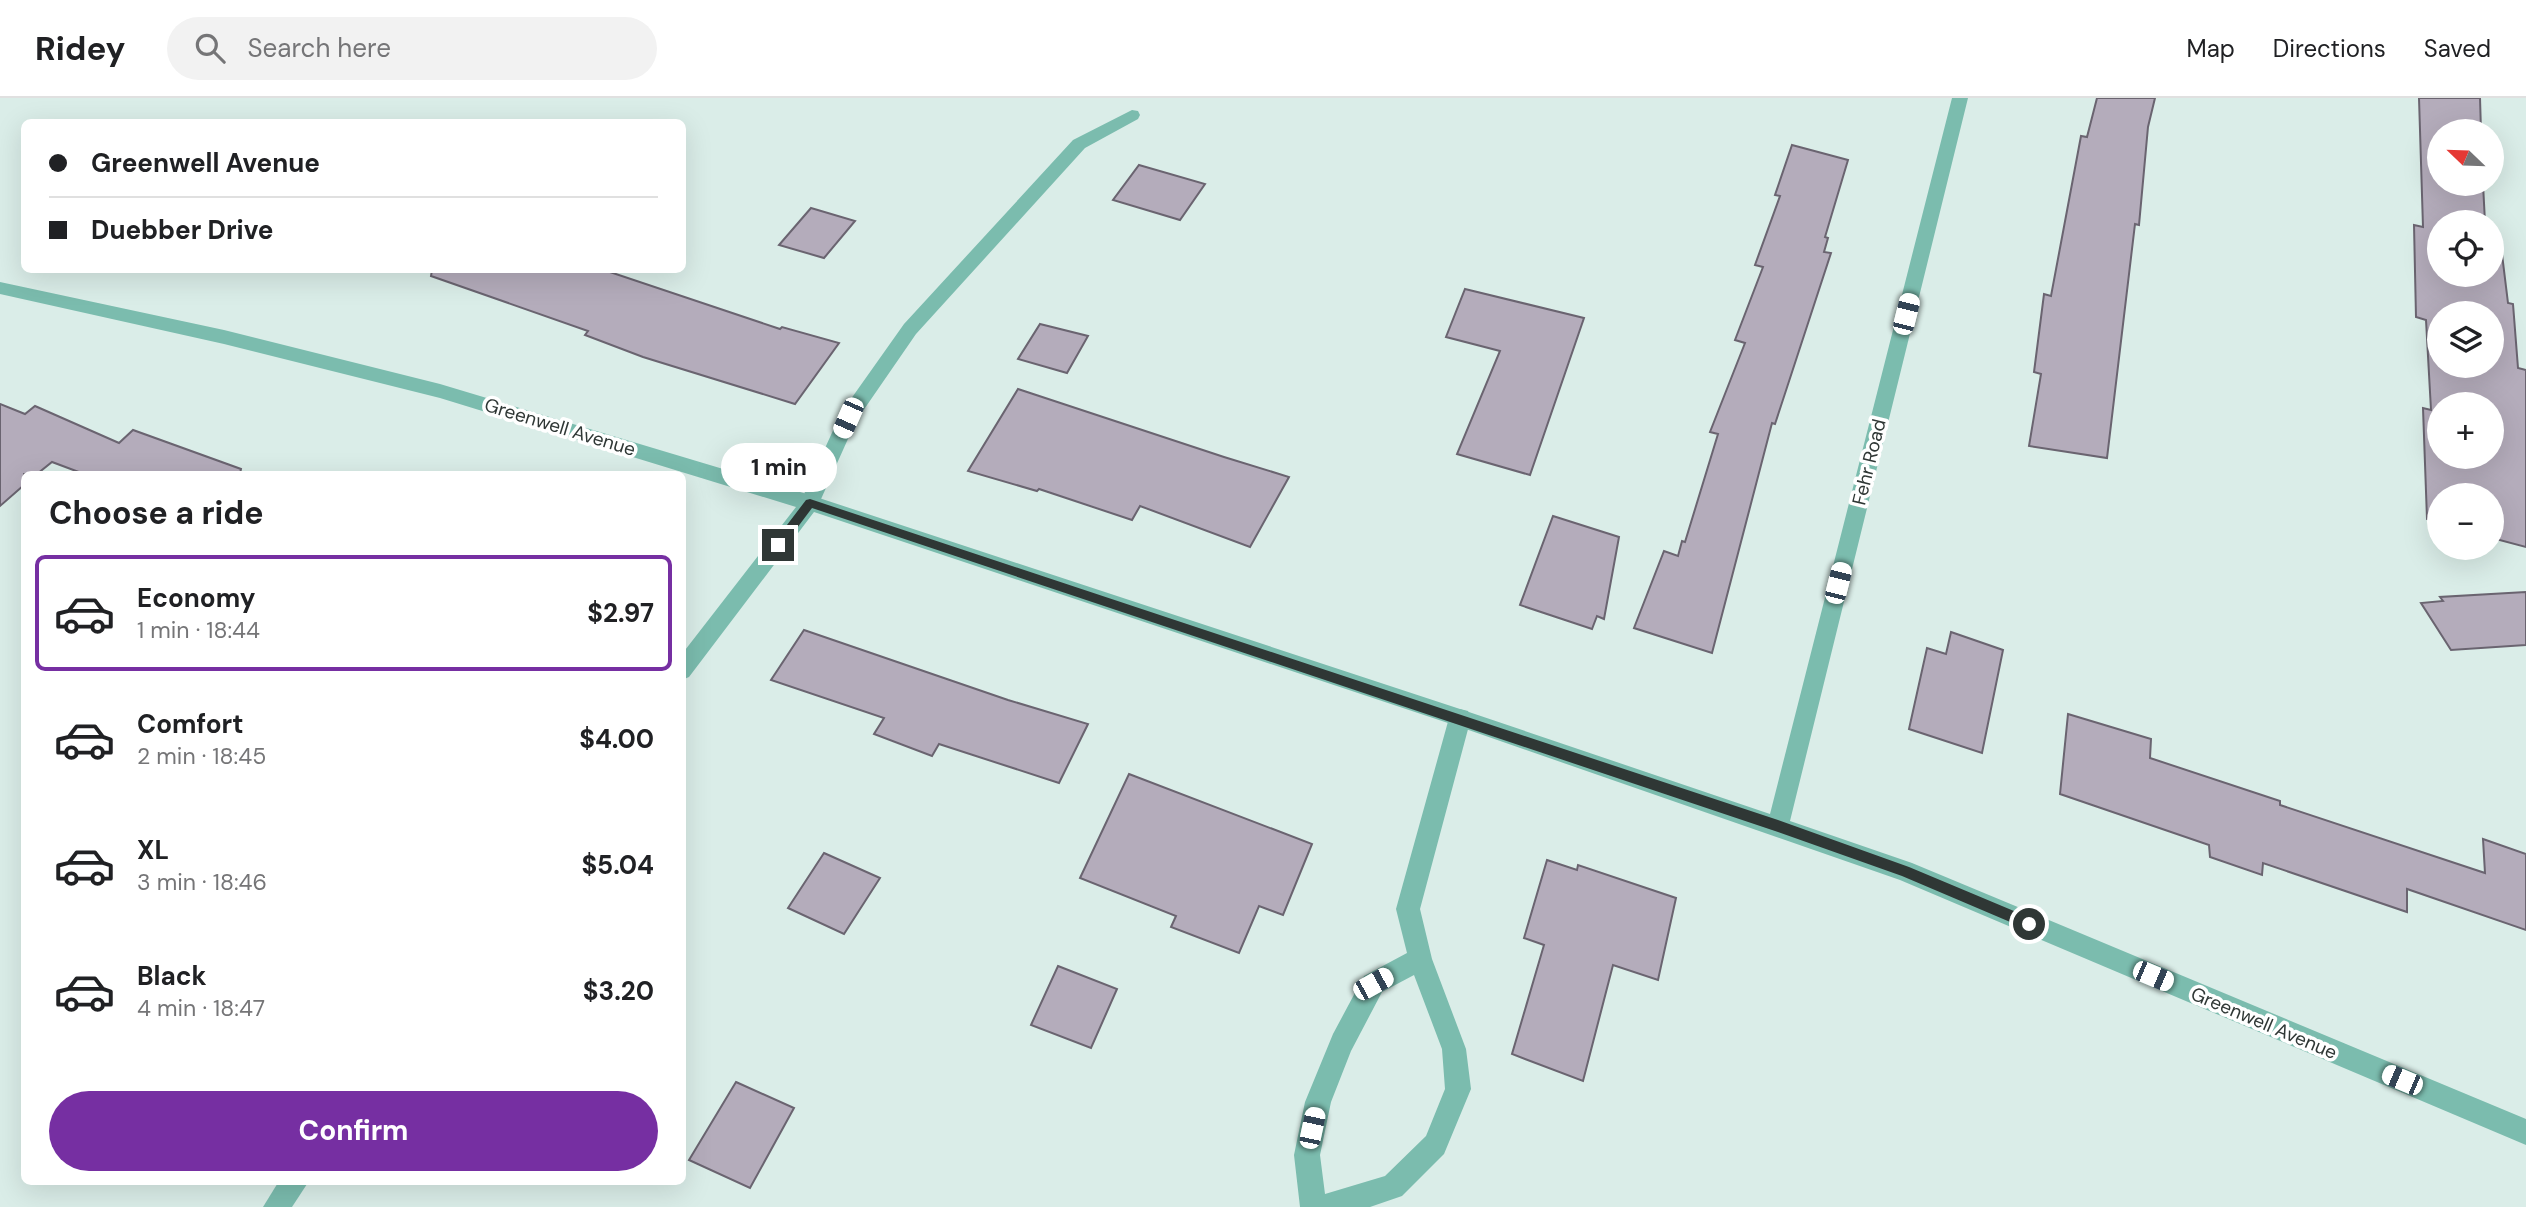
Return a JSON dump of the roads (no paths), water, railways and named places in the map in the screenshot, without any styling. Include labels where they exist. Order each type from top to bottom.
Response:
[{"type":"street","name":"Fehr Road","points":[[1778,826],[1960,98]]},
{"type":"street","points":[[686,666],[810,503],[848,418],[909,329],[1079,144],[1132,115]]},
{"type":"street","name":"Greenwell Avenue","points":[[0,288],[224,337],[440,391],[810,503],[1460,718],[1778,826],[1904,872],[2526,1132]]},
{"type":"street","points":[[1326,1207],[1393,1187],[1435,1144],[1458,1089],[1454,1049],[1420,959],[1408,909],[1460,718]]},
{"type":"street","points":[[1313,1207],[1307,1155],[1318,1102],[1342,1043],[1373,984],[1420,959]]},
{"type":"street","points":[[276,1207],[293,1185]]}]
